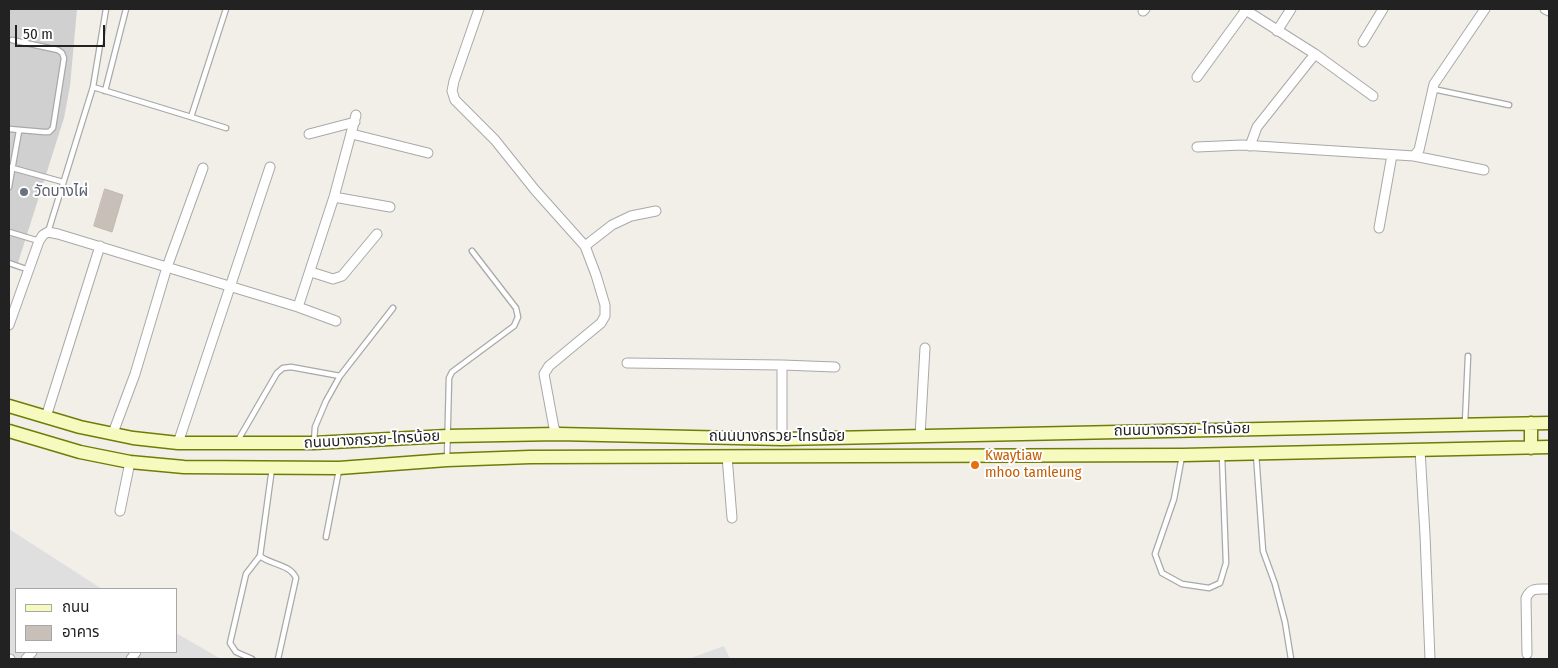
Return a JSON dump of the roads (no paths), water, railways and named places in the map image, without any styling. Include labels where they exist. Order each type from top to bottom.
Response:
[{"type":"main road","name":"ถนนบางกรวย-ไทรน้อย","points":[[9,406],[80,427],[133,438],[178,442],[236,443],[314,443],[447,436],[558,434],[782,439],[1549,423]]},
{"type":"main road","points":[[1531,423],[1532,448]]},
{"type":"main road","name":"ถนนบางกรวย-ไทรน้อย","points":[[9,431],[80,452],[130,462],[184,466],[339,468],[446,460],[530,457],[1222,454],[1549,447]]},
{"type":"street","points":[[479,9],[454,81],[452,91],[455,100],[495,140],[585,246],[605,305],[605,316],[600,323],[549,366],[544,374],[554,428],[558,434]]},
{"type":"street","points":[[1197,77],[1245,9],[1315,54],[1373,96]]},
{"type":"street","points":[[1277,31],[1291,9]]},
{"type":"street","points":[[1363,42],[1383,9]]},
{"type":"street","points":[[1414,156],[1418,150],[1438,76],[1485,9]]},
{"type":"street","points":[[1545,9],[1549,11]]},
{"type":"street","points":[[1250,146],[1257,127],[1315,54]]},
{"type":"street","points":[[298,307],[334,198],[356,119],[309,134]]},
{"type":"street","points":[[352,134],[428,153]]},
{"type":"street","points":[[1197,147],[1250,146],[1414,156],[1484,170]]},
{"type":"street","points":[[1379,228],[1392,155]]},
{"type":"street","points":[[178,442],[270,167]]},
{"type":"street","points":[[113,433],[135,374],[167,267],[203,168]]},
{"type":"street","points":[[334,198],[390,207]]},
{"type":"street","points":[[585,246],[612,225],[631,216],[656,211]]},
{"type":"street","points":[[9,325],[39,241],[48,232],[100,246],[336,320]]},
{"type":"street","points":[[311,272],[333,279],[342,276],[377,234]]},
{"type":"street","points":[[46,417],[100,246]]},
{"type":"street","points":[[920,436],[926,348]]},
{"type":"street","points":[[628,363],[835,367]]},
{"type":"street","points":[[782,365],[782,439]]},
{"type":"street","points":[[1420,450],[1430,659]]},
{"type":"street","points":[[727,456],[732,518]]},
{"type":"street","points":[[120,511],[130,462]]},
{"type":"street","points":[[1527,654],[1526,598],[1533,589],[1549,589]]},
{"type":"lane","points":[[48,232],[93,87],[106,9]]},
{"type":"lane","points":[[105,91],[126,9]]},
{"type":"lane","points":[[191,117],[226,9]]},
{"type":"lane","points":[[9,129],[49,132],[53,128],[64,58],[58,50],[12,40]]},
{"type":"lane","points":[[93,87],[226,128]]},
{"type":"lane","points":[[1433,89],[1509,104]]},
{"type":"lane","points":[[9,187],[18,131]]},
{"type":"lane","points":[[11,168],[63,182]]},
{"type":"lane","points":[[9,232],[39,241]]},
{"type":"lane","points":[[446,460],[449,378],[452,372],[514,326],[518,317],[516,308],[472,251]]},
{"type":"lane","points":[[9,263],[29,270]]},
{"type":"lane","points":[[314,443],[315,426],[340,376],[393,308]]},
{"type":"lane","points":[[1465,424],[1468,356]]},
{"type":"lane","points":[[236,443],[277,373],[283,368],[291,367],[340,376]]},
{"type":"lane","points":[[1256,453],[1263,551],[1278,593],[1291,659]]},
{"type":"lane","points":[[1183,454],[1174,499],[1155,554],[1162,573],[1182,584],[1209,588],[1220,583],[1226,563],[1222,454]]},
{"type":"lane","points":[[252,659],[236,652],[230,643],[246,574],[260,556],[272,467]]},
{"type":"lane","points":[[326,538],[339,468]]},
{"type":"lane","points":[[260,556],[264,560],[290,570],[296,578],[278,659]]},
{"type":"place","name":"วัดบางไผ่","points":[[24,192]]},
{"type":"place","name":"Kwaytiaw mhoo tamleung","points":[[975,465]]}]
